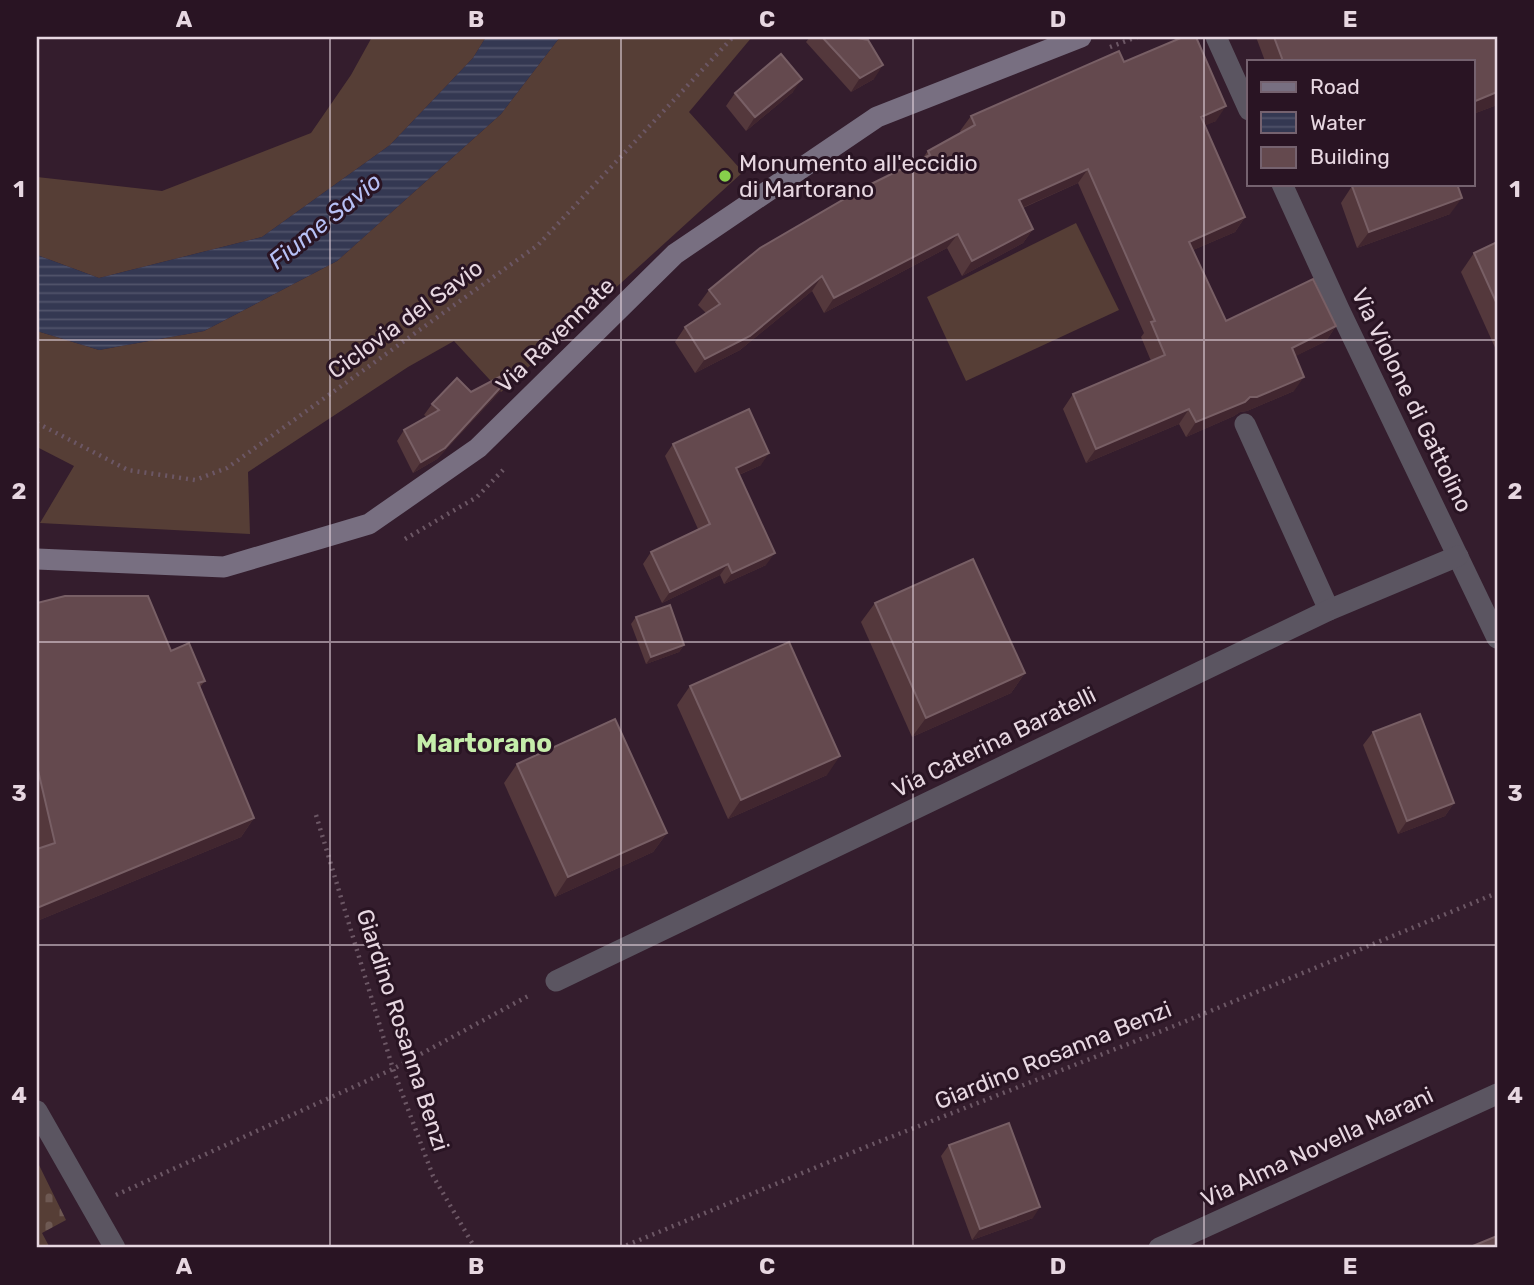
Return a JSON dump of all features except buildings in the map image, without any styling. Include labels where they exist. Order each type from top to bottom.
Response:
[{"type":"main road","name":"Via Ravennate","points":[[37,559],[224,567],[369,524],[478,448],[675,254],[877,117],[1080,37]]},
{"type":"street","points":[[1216,37],[1247,106]]},
{"type":"street","name":"Via Violone di Gattolino","points":[[1283,186],[1497,638]]},
{"type":"street","points":[[1245,424],[1329,610]]},
{"type":"street","name":"Via Caterina Baratelli","points":[[556,981],[1329,610],[1458,556]]},
{"type":"street","name":"Via Alma Novella Marani","points":[[1158,1248],[1497,1094]]},
{"type":"street","points":[[37,1111],[115,1248]]},
{"type":"path","name":"Ciclovia del Savio","points":[[37,423],[128,470],[195,480],[226,468],[538,245],[733,37]]},
{"type":"path","name":"Giardino Rosanna Benzi","points":[[316,815],[393,1069],[433,1176],[474,1248]]},
{"type":"path","name":"Giardino Rosanna Benzi","points":[[620,1248],[1497,893]]},
{"type":"path","points":[[91,1207],[393,1069],[556,981]]},
{"type":"green space","points":[[372,37],[486,37],[473,58],[390,145],[262,237],[99,278],[37,255],[37,177],[162,191],[311,133],[351,75]]},
{"type":"green space","points":[[560,37],[752,37],[689,112],[743,172],[501,392],[454,341],[408,367],[248,472],[250,534],[40,523],[74,466],[37,447],[37,331],[99,350],[204,331],[337,261],[501,114]]},
{"type":"green space","points":[[1076,223],[1119,310],[966,381],[927,297]]},
{"type":"green space","points":[[37,1161],[66,1220],[42,1233],[50,1248],[37,1248]]},
{"type":"water","name":"Fiume Savio","points":[[486,37],[560,37],[501,114],[337,261],[204,331],[99,350],[37,331],[37,255],[99,278],[262,237],[390,145],[473,58]]},
{"type":"place","name":"Monumento all'eccidio di Martorano","points":[[725,176]]},
{"type":"district","name":"Martorano","points":[[484,743]]}]
